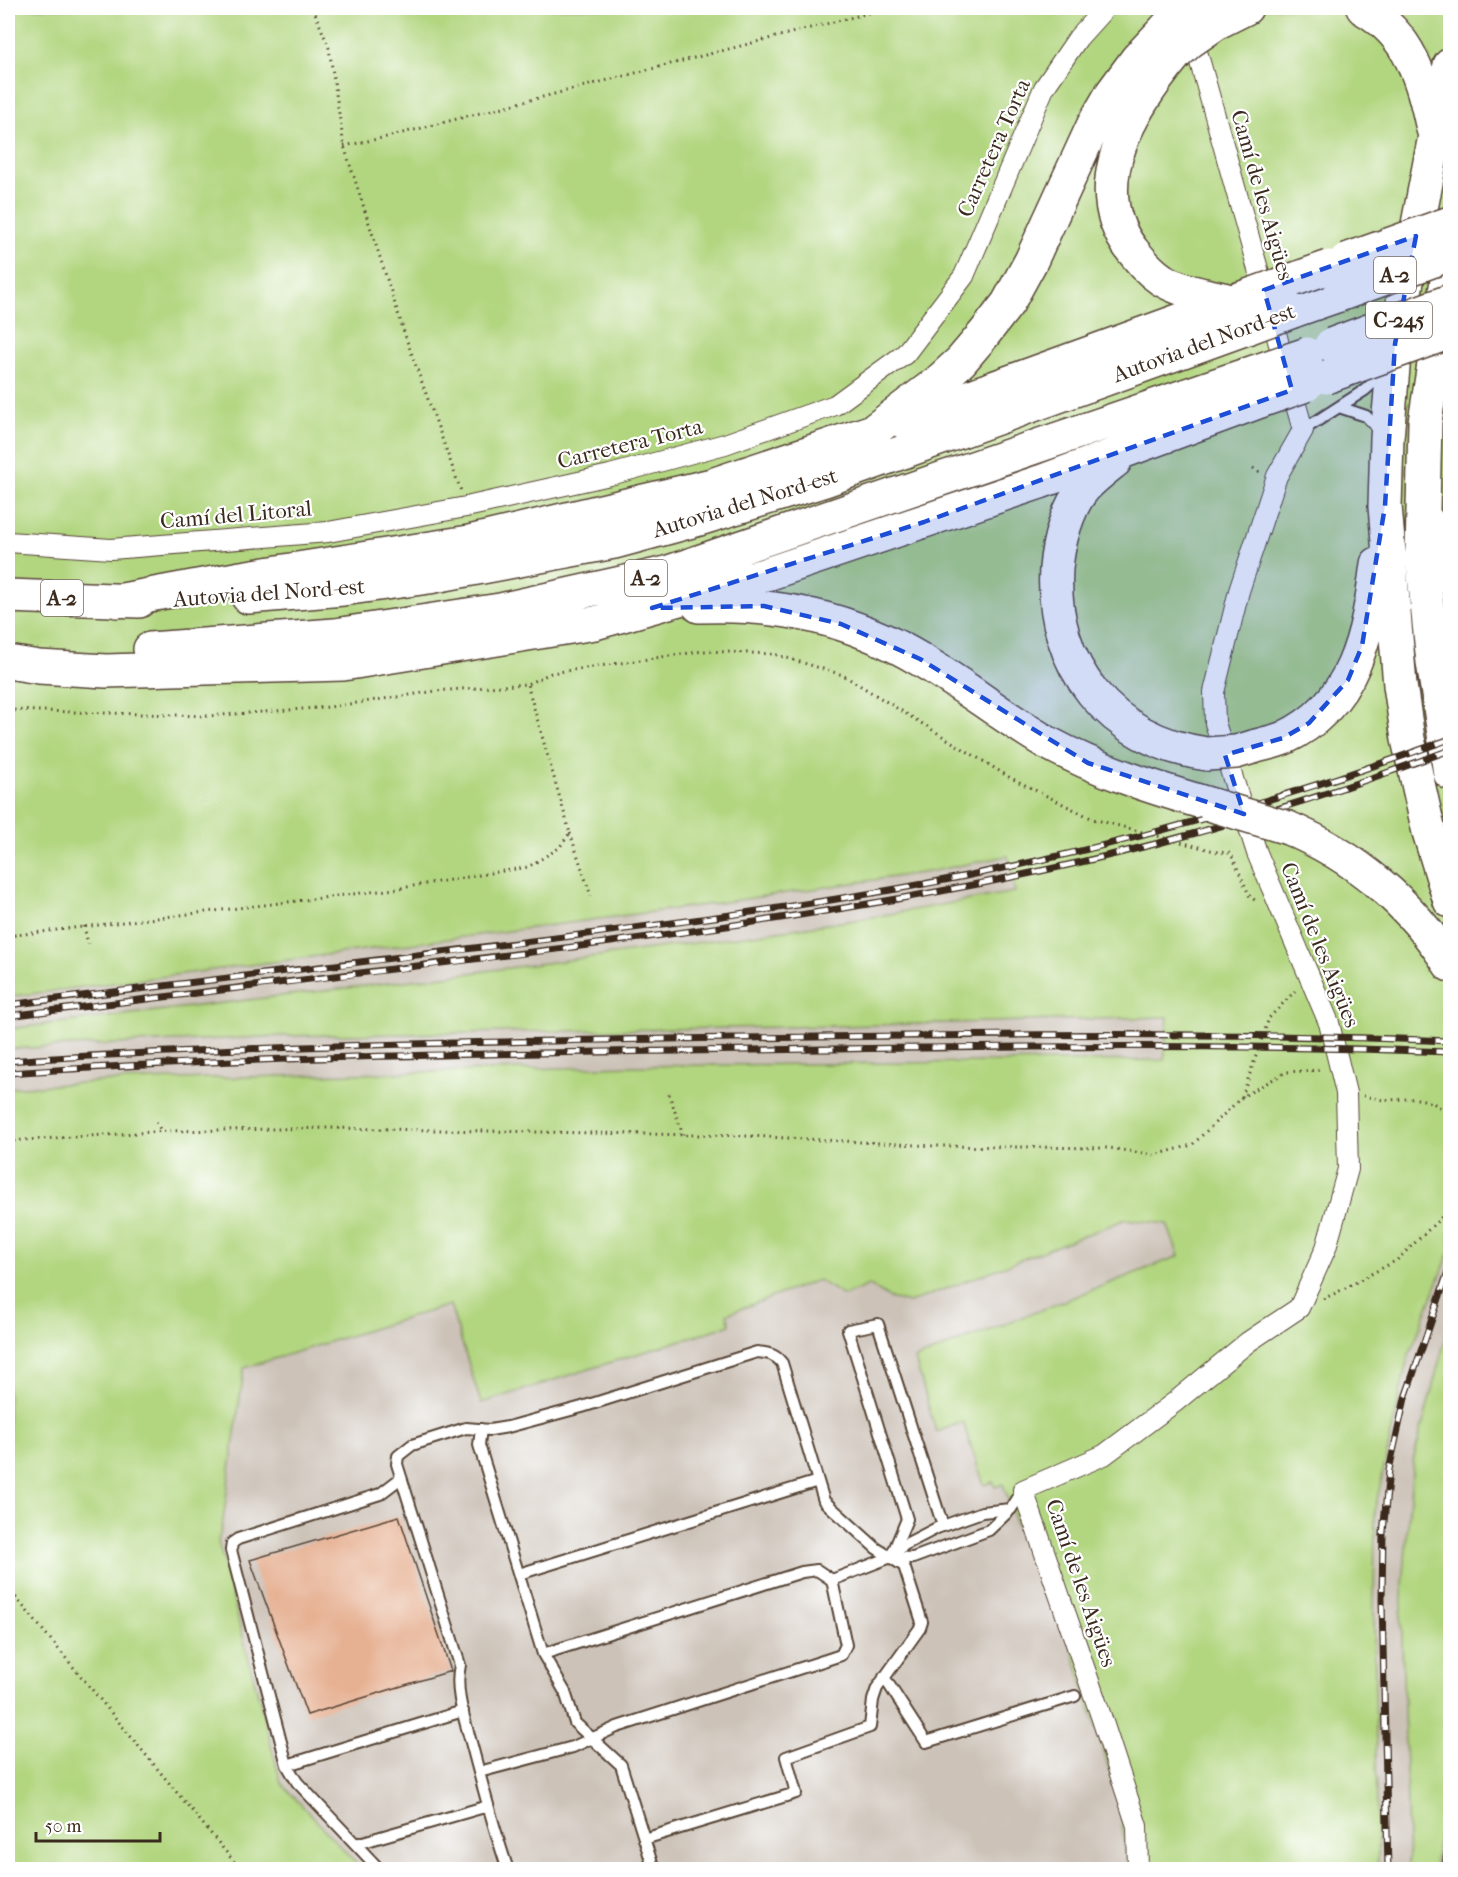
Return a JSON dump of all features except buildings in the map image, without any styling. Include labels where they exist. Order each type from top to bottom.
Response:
[{"type":"highway","points":[[1179,24],[1189,42],[1218,22],[1246,8]]},
{"type":"highway","points":[[1363,8],[1386,24],[1400,38],[1414,61],[1435,136]]},
{"type":"highway","points":[[1179,24],[1136,110],[1114,162],[1110,197],[1118,228],[1143,265],[1162,279],[1184,290],[1239,309]]},
{"type":"highway","points":[[873,431],[938,382],[961,361],[1008,303],[1031,261],[1094,124],[1112,93],[1137,59],[1179,24]]},
{"type":"highway","name":"C-245","points":[[1450,64],[1395,344],[1387,438],[1385,506],[1400,685],[1408,739],[1428,832],[1450,901]]},
{"type":"highway","points":[[117,601],[241,578],[469,542],[712,485],[1338,274],[1450,223]]},
{"type":"highway","name":"Autovia del Nord-est","points":[[8,596],[117,601],[187,601],[343,589],[429,577],[614,542],[699,519],[825,480],[1239,309],[1293,311],[1338,274],[1450,254]]},
{"type":"highway","name":"C-245","points":[[1450,261],[1425,422],[1422,554],[1433,662],[1450,773]]},
{"type":"highway","name":"Autovia del Nord-est","points":[[8,647],[146,649],[335,635],[511,608],[666,573],[1260,386],[1317,365],[1450,302]]},
{"type":"highway","points":[[1317,365],[1450,333]]},
{"type":"highway","points":[[8,662],[39,667],[106,671],[343,664],[595,622],[652,608],[767,574],[1130,450],[1260,386]]},
{"type":"highway","points":[[1130,450],[1084,488],[1068,518],[1057,548],[1055,585],[1059,618],[1068,648],[1083,678],[1101,703],[1125,724],[1153,740],[1184,751],[1208,754],[1236,752],[1283,738],[1308,723],[1332,702],[1348,680],[1362,646],[1373,594],[1385,506]]},
{"type":"highway","points":[[1424,513],[1450,572]]},
{"type":"highway","points":[[652,608],[764,606],[800,612],[886,641],[920,659],[1022,727],[1068,753],[1128,780],[1288,828],[1328,847],[1369,875],[1404,906],[1433,940],[1450,965]]},
{"type":"street","name":"Carretera Torta","points":[[466,507],[610,475],[725,444],[835,405],[905,354],[964,276],[1044,88],[1078,38],[1105,8]]},
{"type":"street","name":"Camí de les Aigües","points":[[1138,1869],[1137,1826],[1023,1490],[1104,1455],[1175,1402],[1248,1342],[1299,1308],[1326,1248],[1348,1169],[1346,1094],[1329,1023],[1257,853],[1215,723],[1214,692],[1239,591],[1276,480],[1304,430],[1179,24]]},
{"type":"street","name":"Camí del Litoral","points":[[8,542],[111,549],[328,532],[466,507]]},
{"type":"lane","points":[[1304,430],[1365,390],[1393,364]]},
{"type":"lane","points":[[1339,407],[1366,416],[1387,438]]},
{"type":"lane","points":[[891,1557],[907,1519],[848,1330],[878,1324],[943,1526]]},
{"type":"lane","points":[[508,1869],[488,1806],[463,1711],[457,1682],[460,1665],[401,1478],[397,1464],[398,1456],[412,1444],[466,1428],[490,1430],[508,1427],[582,1407],[757,1352],[767,1353],[777,1356],[782,1363],[824,1501],[876,1548],[904,1566],[922,1622],[916,1635],[884,1677],[873,1700],[870,1727],[786,1757],[796,1793],[644,1839]]},
{"type":"lane","points":[[481,1429],[479,1445],[543,1654],[565,1692],[575,1723],[621,1765],[654,1869]]},
{"type":"lane","points":[[380,1869],[297,1782],[287,1765],[233,1562],[232,1543],[238,1539],[380,1494],[401,1478]]},
{"type":"lane","points":[[519,1574],[818,1481]]},
{"type":"lane","points":[[891,1557],[913,1558],[989,1530],[1011,1509],[1023,1490]]},
{"type":"lane","points":[[832,1580],[891,1557],[904,1545],[943,1526],[982,1512],[1011,1509]]},
{"type":"lane","points":[[479,1772],[573,1747],[617,1727],[841,1655],[846,1645],[832,1580],[817,1570],[802,1572],[543,1654]]},
{"type":"lane","points":[[884,1677],[926,1742],[1075,1696]]},
{"type":"lane","points":[[287,1765],[463,1711]]},
{"type":"lane","points":[[356,1844],[488,1806]]},
{"type":"path","points":[[313,8],[329,48],[344,146],[407,341],[466,507]]},
{"type":"path","points":[[344,146],[387,137],[888,8]]},
{"type":"path","points":[[8,710],[208,716],[330,707],[436,691],[527,684],[551,673],[703,651],[774,654],[843,675],[1009,777],[1093,819],[1229,853],[1250,897],[1259,903],[1277,901]]},
{"type":"path","points":[[527,684],[570,833],[591,896]]},
{"type":"path","points":[[8,936],[395,888],[528,867],[559,848],[570,833]]},
{"type":"path","points":[[84,926],[88,944]]},
{"type":"path","points":[[1242,1097],[1269,1018],[1309,976]]},
{"type":"path","points":[[8,1141],[161,1131],[330,1128],[683,1135],[935,1146],[1109,1148],[1155,1155],[1192,1145],[1242,1097],[1286,1072],[1340,1068]]},
{"type":"path","points":[[669,1094],[683,1135]]},
{"type":"path","points":[[1346,1094],[1384,1100],[1427,1099],[1440,1106],[1450,1117]]},
{"type":"path","points":[[156,1122],[161,1131]]},
{"type":"path","points":[[1299,1308],[1336,1293],[1396,1260],[1450,1209]]},
{"type":"path","points":[[8,1588],[241,1869]]},
{"type":"highlighted area","points":[[1416,236],[1395,344],[1385,506],[1362,646],[1348,680],[1309,723],[1283,738],[1225,755],[1244,814],[1088,763],[920,659],[841,624],[764,606],[652,608],[924,522],[1292,390],[1264,290]]},
{"type":"shaded area","points":[[1008,856],[1015,892],[855,920],[470,973],[8,1029],[8,997],[705,905],[928,872]]},
{"type":"shaded area","points":[[1168,1017],[1165,1060],[630,1066],[110,1081],[8,1088],[8,1049],[285,1036],[841,1026]]},
{"type":"shaded area","points":[[1126,1219],[1167,1224],[1179,1256],[953,1345],[936,1432],[963,1422],[984,1485],[993,1482],[1003,1484],[1032,1519],[1121,1808],[1129,1869],[361,1869],[281,1783],[218,1541],[222,1528],[244,1368],[450,1305],[481,1403],[729,1326],[726,1314],[818,1280],[844,1296],[869,1285],[889,1298],[909,1303]]},
{"type":"shaded area","points":[[1450,1251],[1450,1321],[1413,1461],[1401,1610],[1409,1869],[1378,1870],[1374,1616],[1375,1509],[1407,1361]]},
{"type":"shaded area","points":[[1450,1789],[1450,1869],[1434,1870],[1437,1844]]},
{"type":"green space","points":[[8,8],[1450,8],[1450,1251],[1407,1361],[1375,1509],[1374,1616],[1378,1869],[1129,1869],[1121,1808],[1032,1519],[1016,1525],[1003,1484],[995,1487],[993,1482],[984,1485],[963,1422],[936,1432],[915,1359],[1179,1256],[1167,1224],[1126,1219],[909,1303],[889,1298],[869,1285],[844,1296],[818,1280],[727,1314],[730,1325],[481,1403],[450,1305],[244,1368],[222,1528],[218,1541],[281,1783],[361,1869],[8,1869],[8,1088],[110,1081],[630,1066],[1164,1060],[1168,1017],[841,1026],[285,1036],[8,1049],[8,1029],[470,973],[709,941],[855,920],[1015,892],[1008,856],[928,872],[705,905],[8,997]]},
{"type":"green space","points":[[1450,1321],[1450,1789],[1437,1844],[1434,1869],[1409,1869],[1401,1610],[1413,1461]]},
{"type":"railway","points":[[8,1005],[620,930],[782,908],[902,888],[1041,860],[1179,826],[1316,785],[1450,739]]},
{"type":"railway","points":[[8,1016],[573,947],[847,908],[915,896],[1051,869],[1203,831],[1327,793],[1450,750]]},
{"type":"railway","points":[[8,1061],[279,1048],[732,1038],[1181,1035],[1450,1041]]},
{"type":"railway","points":[[8,1073],[287,1059],[567,1052],[1102,1046],[1276,1047],[1450,1052]]},
{"type":"railway","points":[[1388,1870],[1382,1599],[1383,1533],[1389,1470],[1405,1398],[1450,1266]]},
{"type":"railway","points":[[1444,1870],[1450,1835]]}]
